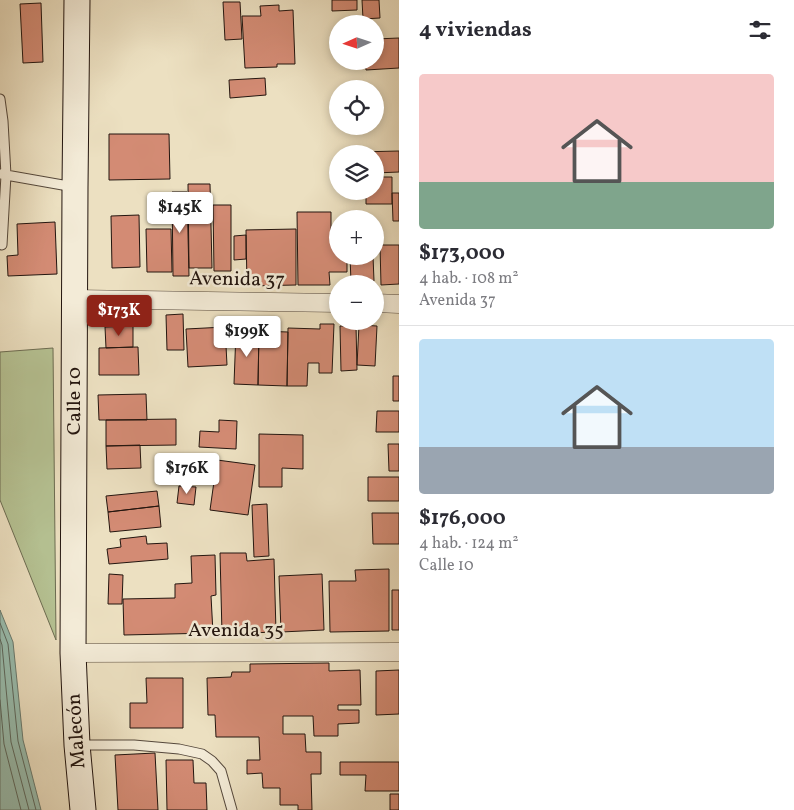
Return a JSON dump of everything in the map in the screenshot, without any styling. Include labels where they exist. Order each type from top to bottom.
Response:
[{"type":"main road","name":"Calle 10","points":[[73,653],[77,0]]},
{"type":"main road","name":"Malecón","points":[[73,653],[77,745],[83,810]]},
{"type":"street","name":"Avenida 37","points":[[75,300],[329,303]]},
{"type":"street","points":[[384,303],[399,304]]},
{"type":"street","name":"Avenida 35","points":[[73,653],[399,652]]},
{"type":"lane","points":[[0,99],[3,122],[2,245]]},
{"type":"lane","points":[[3,174],[75,187]]},
{"type":"lane","points":[[77,745],[134,745],[179,748],[202,754],[221,771],[232,810]]},
{"type":"shaded area","points":[[53,348],[56,640],[0,500],[0,352]]},
{"type":"water","points":[[0,610],[13,642],[23,740],[41,810],[0,810]]},
{"type":"building","points":[[332,0],[357,0],[357,10],[332,11]]},
{"type":"building","points":[[362,0],[379,0],[380,15],[363,15]]},
{"type":"building","points":[[223,2],[240,2],[242,39],[225,40]]},
{"type":"building","points":[[41,3],[43,62],[23,63],[20,4]]},
{"type":"building","points":[[279,5],[279,11],[293,10],[295,64],[277,64],[277,67],[245,68],[242,16],[261,16],[260,6]]},
{"type":"building","points":[[399,38],[399,68],[384,69],[384,39]]},
{"type":"building","points":[[265,78],[266,95],[230,98],[229,80]]},
{"type":"building","points":[[109,134],[169,134],[170,179],[109,180]]},
{"type":"building","points":[[384,151],[399,151],[399,172],[384,173]]},
{"type":"building","points":[[384,177],[392,177],[392,204],[366,204],[366,200],[384,200]]},
{"type":"building","points":[[188,184],[210,184],[212,268],[189,268]]},
{"type":"building","points":[[172,192],[187,192],[189,276],[173,276]]},
{"type":"building","points":[[392,193],[399,193],[399,221],[393,221]]},
{"type":"building","points":[[213,205],[231,205],[231,271],[214,271]]},
{"type":"building","points":[[297,212],[329,212],[329,265],[347,265],[347,272],[329,272],[329,285],[298,285]]},
{"type":"building","points":[[139,215],[140,267],[112,268],[111,216]]},
{"type":"building","points":[[55,222],[57,274],[8,276],[7,256],[18,255],[17,224]]},
{"type":"building","points":[[146,229],[171,229],[172,272],[147,272]]},
{"type":"building","points":[[296,229],[296,285],[247,286],[246,230]]},
{"type":"building","points":[[246,235],[246,259],[234,260],[234,236]]},
{"type":"building","points":[[384,245],[399,245],[399,284],[384,285],[384,275],[381,275],[380,265],[384,265]]},
{"type":"building","points":[[350,265],[373,265],[374,275],[351,275]]},
{"type":"building","points":[[183,314],[184,350],[167,350],[166,315]]},
{"type":"building","points":[[320,324],[329,324],[329,330],[334,330],[332,373],[319,373],[319,363],[308,363],[307,386],[287,386],[288,328],[320,329]]},
{"type":"building","points":[[133,326],[133,347],[106,348],[105,327]]},
{"type":"building","points":[[225,327],[227,365],[188,367],[186,329]]},
{"type":"building","points":[[340,330],[356,330],[357,370],[341,371]]},
{"type":"building","points":[[359,330],[377,330],[375,366],[357,365]]},
{"type":"building","points":[[236,331],[259,331],[258,385],[234,384]]},
{"type":"building","points":[[259,331],[288,332],[287,386],[258,385]]},
{"type":"building","points":[[138,347],[139,375],[99,375],[99,348]]},
{"type":"building","points":[[393,376],[399,376],[399,401],[393,401]]},
{"type":"building","points":[[146,394],[147,420],[99,420],[98,395]]},
{"type":"building","points":[[377,411],[399,411],[399,432],[376,432]]},
{"type":"building","points":[[176,419],[176,445],[106,446],[106,420]]},
{"type":"building","points":[[219,420],[237,421],[236,449],[199,447],[200,431],[219,432]]},
{"type":"building","points":[[259,434],[303,435],[303,469],[282,468],[282,487],[259,487]]},
{"type":"building","points":[[388,444],[399,444],[399,471],[389,471]]},
{"type":"building","points":[[140,445],[141,468],[107,469],[106,446]]},
{"type":"building","points":[[217,460],[255,465],[248,515],[210,510]]},
{"type":"building","points":[[368,477],[399,477],[399,501],[368,501]]},
{"type":"building","points":[[179,486],[196,487],[194,505],[177,503]]},
{"type":"building","points":[[157,491],[159,506],[108,512],[106,496]]},
{"type":"building","points":[[267,504],[269,556],[254,557],[252,505]]},
{"type":"building","points":[[159,506],[161,527],[110,532],[108,512]]},
{"type":"building","points":[[372,513],[399,513],[399,544],[373,544]]},
{"type":"building","points":[[146,536],[147,544],[167,543],[168,559],[109,564],[107,549],[121,547],[120,539]]},
{"type":"building","points":[[220,553],[246,553],[247,561],[274,559],[276,632],[222,634]]},
{"type":"building","points":[[215,555],[216,595],[211,596],[213,633],[124,635],[123,599],[175,598],[175,584],[192,583],[191,556]]},
{"type":"building","points":[[389,569],[389,631],[330,632],[329,581],[356,581],[355,570]]},
{"type":"building","points":[[109,574],[123,575],[122,604],[108,604]]},
{"type":"building","points":[[322,574],[324,630],[281,632],[279,576]]},
{"type":"building","points":[[392,590],[399,590],[399,630],[392,630]]},
{"type":"building","points":[[329,663],[329,671],[360,670],[361,705],[338,705],[338,710],[359,710],[359,723],[338,724],[338,736],[314,736],[313,716],[283,716],[283,734],[305,734],[306,752],[321,752],[321,774],[311,774],[312,810],[298,810],[298,805],[280,805],[280,788],[263,788],[262,773],[247,774],[247,760],[260,760],[259,737],[216,737],[215,715],[208,715],[207,678],[231,677],[232,672],[250,672],[250,664]]},
{"type":"building","points":[[399,670],[399,714],[376,715],[376,671]]},
{"type":"building","points":[[146,678],[183,678],[183,728],[130,728],[130,703],[147,703]]},
{"type":"building","points":[[155,753],[158,810],[118,810],[115,755]]},
{"type":"building","points":[[166,760],[193,760],[194,783],[206,783],[207,810],[167,810]]},
{"type":"building","points":[[340,762],[399,762],[399,791],[365,791],[366,775],[340,775]]},
{"type":"building","points":[[390,794],[399,794],[399,810],[390,810]]}]
